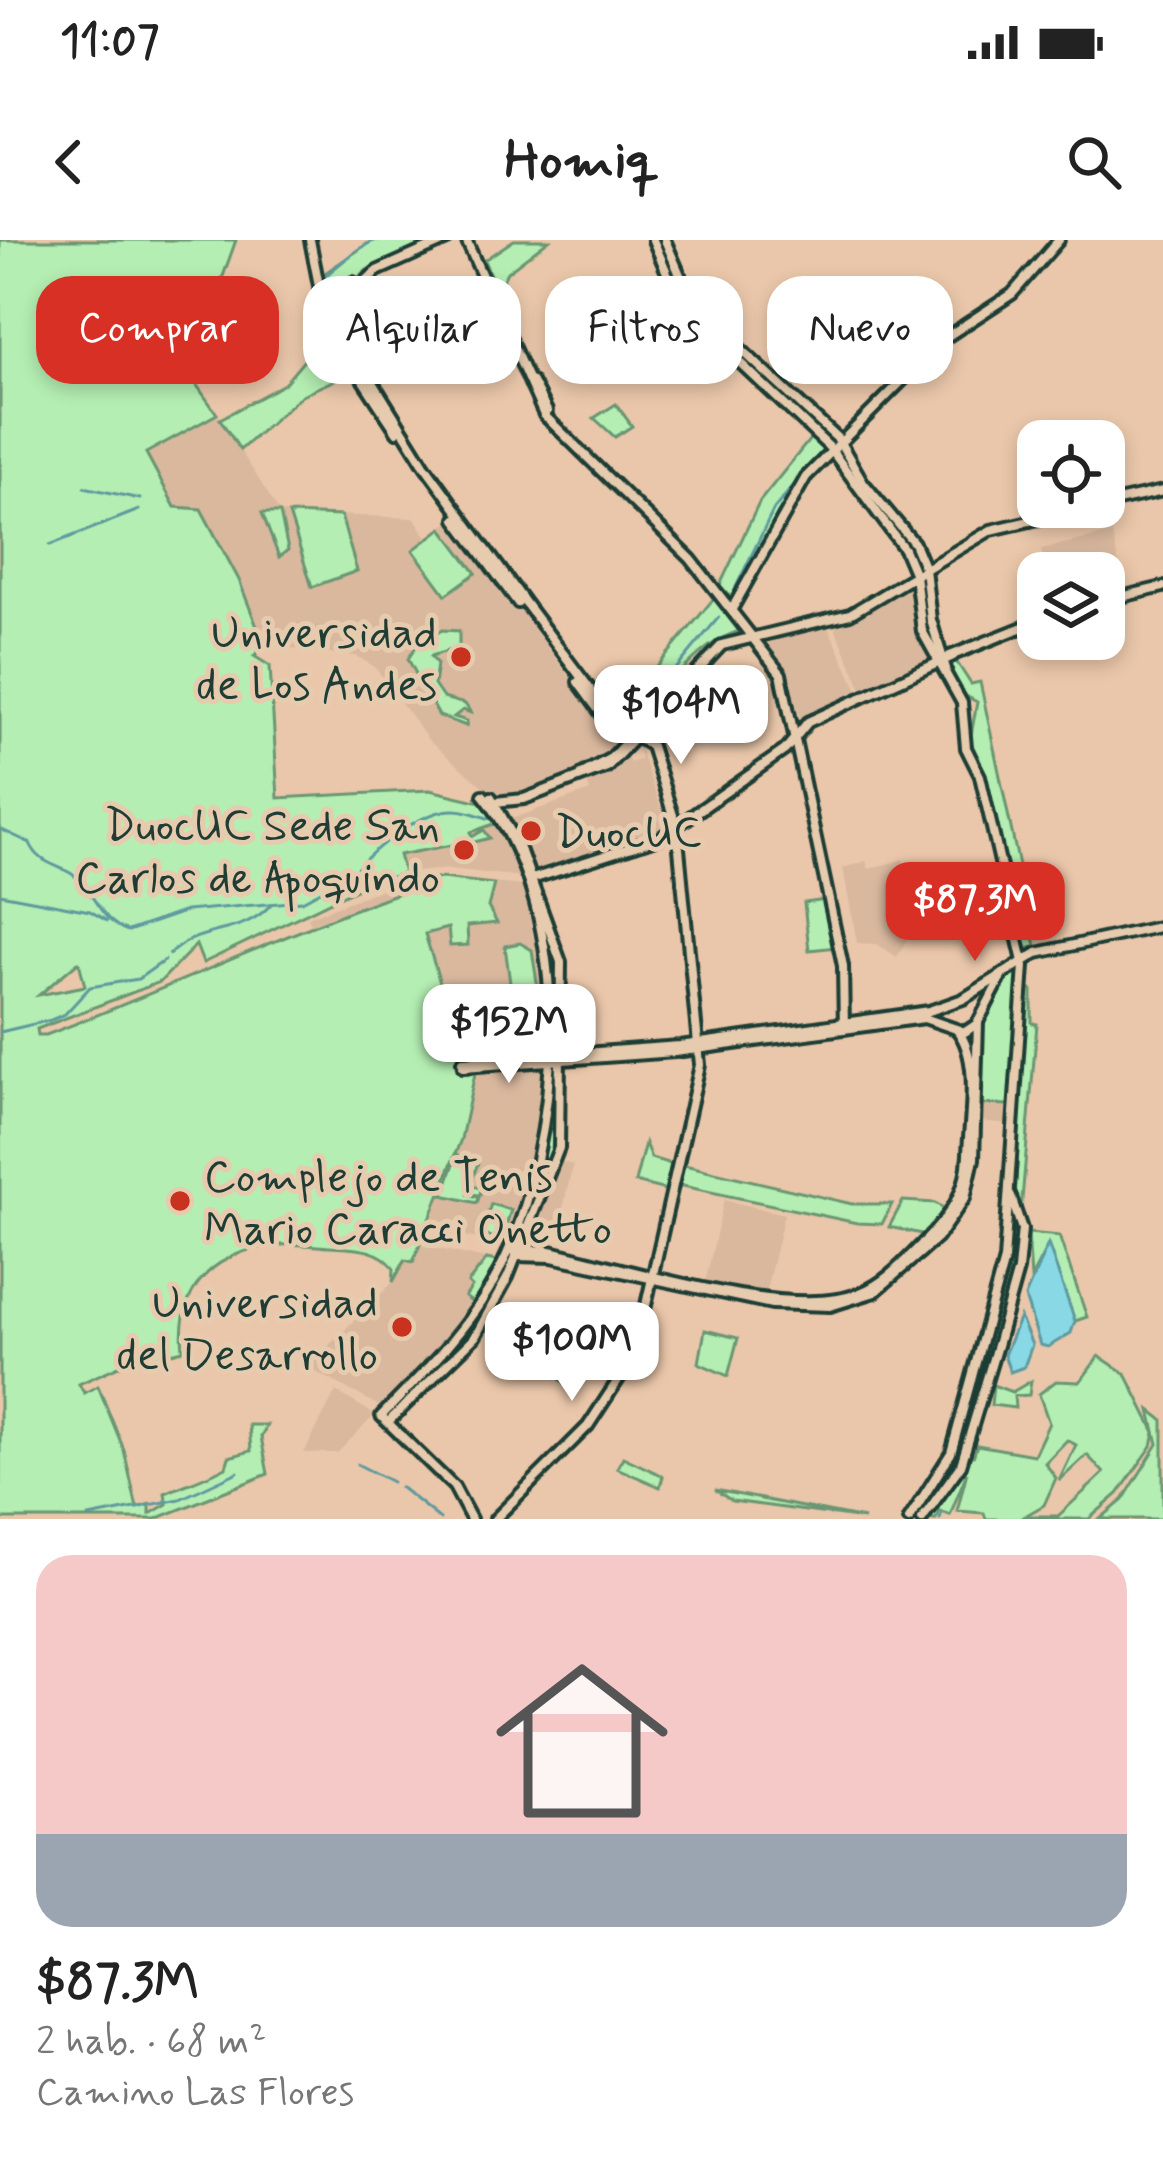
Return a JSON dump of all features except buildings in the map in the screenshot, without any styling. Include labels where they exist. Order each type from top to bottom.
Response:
[{"type":"street","points":[[313,240],[320,276]]},
{"type":"street","points":[[365,276],[376,266],[434,240]]},
{"type":"street","points":[[370,276],[446,240]]},
{"type":"street","points":[[468,240],[548,412],[657,515],[755,634],[781,674],[798,732],[845,991],[839,1027]]},
{"type":"street","points":[[653,240],[685,311],[833,452],[901,544],[915,575],[920,624],[943,660]]},
{"type":"street","points":[[665,240],[693,305],[843,445],[863,482],[914,543],[926,569],[931,620],[943,660],[964,709],[965,740],[980,776],[1018,963],[1003,1267],[956,1439],[934,1487],[909,1519]]},
{"type":"street","points":[[735,609],[785,512],[833,452],[945,338],[1012,294],[1059,240]]},
{"type":"street","points":[[374,384],[469,532],[614,723],[649,752],[680,854],[698,1046],[627,1364],[609,1399],[491,1519]]},
{"type":"street","points":[[1125,499],[1163,491]]},
{"type":"street","points":[[473,1519],[456,1485],[386,1417],[475,1337],[556,1161],[560,1112],[556,1023],[562,970],[528,879],[489,799],[524,799],[597,773],[634,737],[706,649],[868,606],[994,529],[1017,524]]},
{"type":"street","points":[[755,634],[835,615],[880,597],[915,575]]},
{"type":"street","points":[[1125,596],[1163,587]]},
{"type":"street","points":[[528,879],[640,847],[674,830],[780,753],[811,720],[1017,630]]},
{"type":"street","points":[[680,854],[695,815]]},
{"type":"street","points":[[674,830],[698,1046]]},
{"type":"street","points":[[541,918],[556,1023]]},
{"type":"street","points":[[948,1022],[959,1001],[1018,963],[1163,926]]},
{"type":"street","points":[[957,1030],[969,1030],[1018,963]]},
{"type":"street","points":[[511,1254],[552,1256],[762,1304],[825,1306],[869,1295],[957,1208],[968,1179],[979,1018],[974,1003],[959,1001],[839,1027]]},
{"type":"street","points":[[463,1064],[698,1046],[924,1018],[948,1022],[957,1030],[969,1052],[972,1080]]},
{"type":"street","points":[[396,1407],[511,1254],[556,1058]]},
{"type":"street","points":[[546,1111],[560,1112]]},
{"type":"street","points":[[922,1519],[951,1483],[969,1443],[1018,1270],[1022,1229],[1010,1192]]},
{"type":"street","points":[[520,1214],[531,1218]]},
{"type":"street","points":[[461,1326],[472,1326],[475,1337]]},
{"type":"street","points":[[956,1439],[969,1443]]},
{"type":"shaded area","points":[[217,414],[280,513],[415,518],[428,539],[452,519],[598,715],[624,741],[583,771],[516,793],[492,794],[429,741],[375,667],[356,656],[264,645],[239,580],[175,507],[145,453]]},
{"type":"shaded area","points":[[1112,533],[1116,552],[1042,552]]},
{"type":"shaded area","points":[[912,584],[917,626],[931,658],[862,689],[833,623]]},
{"type":"shaded area","points":[[826,623],[858,690],[800,718],[789,677],[764,637]]},
{"type":"shaded area","points":[[638,744],[668,829],[538,872],[511,819],[590,791],[587,782],[627,756],[630,763],[641,759]]},
{"type":"shaded area","name":"DuocUC Sede San Carlos de Apoquindo","points":[[497,823],[523,877],[448,869],[404,873],[398,856]]},
{"type":"shaded area","points":[[903,859],[915,925],[897,957],[877,944],[857,943],[843,868],[866,861],[869,869]]},
{"type":"shaded area","points":[[449,879],[523,886],[541,975],[548,1051],[467,1057],[408,884]]},
{"type":"shaded area","points":[[396,884],[399,892],[311,924],[308,917]]},
{"type":"shaded area","points":[[546,1068],[538,1138],[506,1244],[427,1230],[456,1154],[475,1073]]},
{"type":"shaded area","points":[[978,1104],[1012,1105],[1010,1124],[978,1121]]},
{"type":"shaded area","points":[[560,1161],[573,1165],[554,1246],[524,1245]]},
{"type":"shaded area","points":[[724,1200],[784,1214],[765,1295],[705,1283]]},
{"type":"shaded area","name":"Universidad del Desarrollo","points":[[420,1245],[500,1262],[456,1326],[383,1408],[307,1367],[393,1282],[405,1260],[413,1261]]},
{"type":"shaded area","points":[[336,1391],[375,1415],[337,1453],[304,1453]]},
{"type":"green space","points":[[0,240],[236,240],[223,276],[36,276],[36,384],[196,384],[217,414],[146,453],[175,507],[201,509],[239,580],[264,645],[254,656],[270,666],[278,798],[430,790],[481,802],[497,823],[471,832],[472,837],[484,830],[490,838],[470,843],[471,849],[462,846],[452,852],[452,845],[399,855],[404,873],[358,888],[203,963],[196,945],[160,982],[37,1029],[38,1035],[46,1035],[401,892],[405,876],[408,883],[442,878],[494,884],[488,907],[497,923],[467,926],[468,945],[450,946],[448,928],[425,934],[467,1071],[475,1073],[461,1139],[413,1262],[405,1260],[393,1282],[394,1269],[387,1261],[359,1249],[290,1244],[241,1253],[220,1263],[190,1297],[183,1321],[183,1350],[119,1366],[79,1384],[84,1393],[98,1386],[124,1450],[137,1508],[150,1504],[150,1514],[167,1504],[165,1493],[226,1467],[229,1457],[251,1451],[249,1425],[267,1425],[261,1437],[268,1474],[156,1519],[0,1519]],"holes":[[[78,962],[79,962],[85,986],[39,995]]]},
{"type":"green space","points":[[373,240],[430,240],[360,276],[322,275]]},
{"type":"green space","points":[[514,240],[549,240],[505,276],[490,276],[484,260]]},
{"type":"green space","points":[[303,362],[303,384],[326,384],[302,395],[240,450],[220,419],[284,384]]},
{"type":"green space","points":[[616,404],[632,426],[615,437],[594,418]]},
{"type":"green space","points":[[814,434],[827,453],[778,513],[734,601],[720,585],[760,501]]},
{"type":"green space","points":[[262,513],[280,513],[288,550],[279,557]]},
{"type":"green space","points":[[289,514],[341,516],[357,571],[312,587]]},
{"type":"green space","points":[[442,528],[476,573],[446,595],[413,550]]},
{"type":"green space","points":[[716,596],[743,630],[695,658],[632,732],[613,720]]},
{"type":"green space","points":[[442,630],[459,631],[459,654],[450,650],[431,656],[437,664],[434,685],[443,698],[465,704],[471,713],[463,710],[454,717],[467,721],[466,726],[439,716],[408,659],[417,645]]},
{"type":"green space","points":[[956,661],[971,684],[980,682],[1036,946],[1026,949],[985,772],[970,741],[977,702],[966,696],[946,666]]},
{"type":"green space","points":[[827,900],[837,947],[809,950],[804,903]]},
{"type":"green space","points":[[520,943],[532,950],[540,1002],[527,1009],[513,1005],[505,946]]},
{"type":"green space","points":[[1021,966],[1012,1105],[978,1104],[987,1010],[1006,979]]},
{"type":"green space","points":[[1026,990],[1032,990],[1032,1023],[1037,1024],[1021,1212],[1015,1201]]},
{"type":"green space","points":[[553,1064],[560,1064],[558,1109],[545,1189],[525,1233],[510,1247],[550,1099]]},
{"type":"green space","points":[[645,1143],[651,1158],[671,1164],[665,1190],[635,1182]]},
{"type":"green space","points":[[457,1155],[478,1163],[470,1185],[481,1188],[480,1195],[467,1194],[479,1197],[477,1203],[443,1195]]},
{"type":"green space","points":[[680,1164],[852,1204],[892,1204],[882,1224],[857,1223],[678,1185]]},
{"type":"green space","points":[[903,1201],[935,1203],[949,1211],[926,1235],[889,1227]]},
{"type":"green space","points":[[491,1204],[511,1210],[501,1240],[481,1234]]},
{"type":"green space","points":[[1008,1231],[1020,1232],[1016,1272],[965,1440],[958,1437]]},
{"type":"green space","points":[[1028,1233],[1059,1236],[1087,1317],[1075,1321],[1048,1245],[1031,1278]]},
{"type":"green space","points":[[487,1259],[500,1262],[473,1303],[465,1297],[472,1287],[468,1283]]},
{"type":"green space","points":[[705,1330],[738,1338],[728,1376],[699,1363]]},
{"type":"green space","points":[[537,1352],[580,1375],[571,1388],[533,1357]]},
{"type":"green space","points":[[1099,1356],[1126,1374],[1155,1432],[1152,1446],[1118,1494],[1089,1519],[986,1519],[984,1513],[957,1511],[967,1472],[950,1515],[939,1511],[936,1519],[928,1519],[960,1474],[971,1446],[973,1457],[977,1445],[1034,1455],[1049,1423],[1039,1394],[1056,1381],[1080,1382]],"holes":[[[1067,1440],[1076,1445],[1059,1481],[1087,1455],[1104,1473],[1058,1516],[1025,1516],[1044,1505],[1056,1478],[1045,1463]]]},
{"type":"green space","points":[[1031,1381],[1029,1395],[1014,1396],[1015,1408],[991,1405],[993,1385],[1012,1392]]},
{"type":"green space","points":[[1150,1410],[1163,1420],[1163,1519],[1100,1519],[1123,1500],[1158,1444]]},
{"type":"green space","points":[[623,1457],[663,1476],[660,1487],[617,1468]]},
{"type":"green space","points":[[715,1490],[864,1519],[732,1501]]},
{"type":"water","points":[[1048,1244],[1075,1321],[1071,1333],[1048,1347],[1040,1345],[1025,1297]]},
{"type":"water","points":[[1020,1317],[1032,1345],[1024,1367],[1010,1372],[1004,1355]]},
{"type":"waterway","points":[[357,250],[375,240]]},
{"type":"waterway","points":[[659,240],[673,276]]},
{"type":"waterway","points":[[325,276],[353,253]]},
{"type":"waterway","points":[[743,357],[831,442]]},
{"type":"waterway","points":[[736,587],[774,509],[823,450]]},
{"type":"waterway","points":[[84,487],[140,499]]},
{"type":"waterway","points":[[50,545],[139,510]]},
{"type":"waterway","points":[[628,727],[719,617]]},
{"type":"waterway","points":[[0,829],[30,843],[41,857],[76,877],[107,917],[128,931],[186,911],[302,901],[330,886],[344,887],[374,852],[431,815],[456,810],[491,819]]},
{"type":"waterway","points":[[0,894],[90,911],[107,921]]},
{"type":"waterway","points":[[169,955],[193,939],[247,922],[271,904]]},
{"type":"waterway","points":[[0,1032],[65,1014],[90,987],[138,979],[165,960]]},
{"type":"waterway","points":[[978,1388],[988,1352]]},
{"type":"waterway","points":[[357,1464],[392,1482]]},
{"type":"waterway","points":[[89,1517],[180,1499],[238,1472]]},
{"type":"waterway","points":[[400,1487],[440,1519]]},
{"type":"waterway","points":[[940,1519],[942,1512]]},
{"type":"place","name":"Universidad de Los Andes","points":[[461,657]]},
{"type":"place","name":"DuocUC","points":[[531,831]]},
{"type":"place","name":"DuocUC Sede San Carlos de Apoquindo","points":[[464,850]]},
{"type":"place","name":"Complejo de Tenis Mario Caracci Onetto","points":[[180,1201]]},
{"type":"place","name":"Universidad del Desarrollo","points":[[402,1327]]}]
